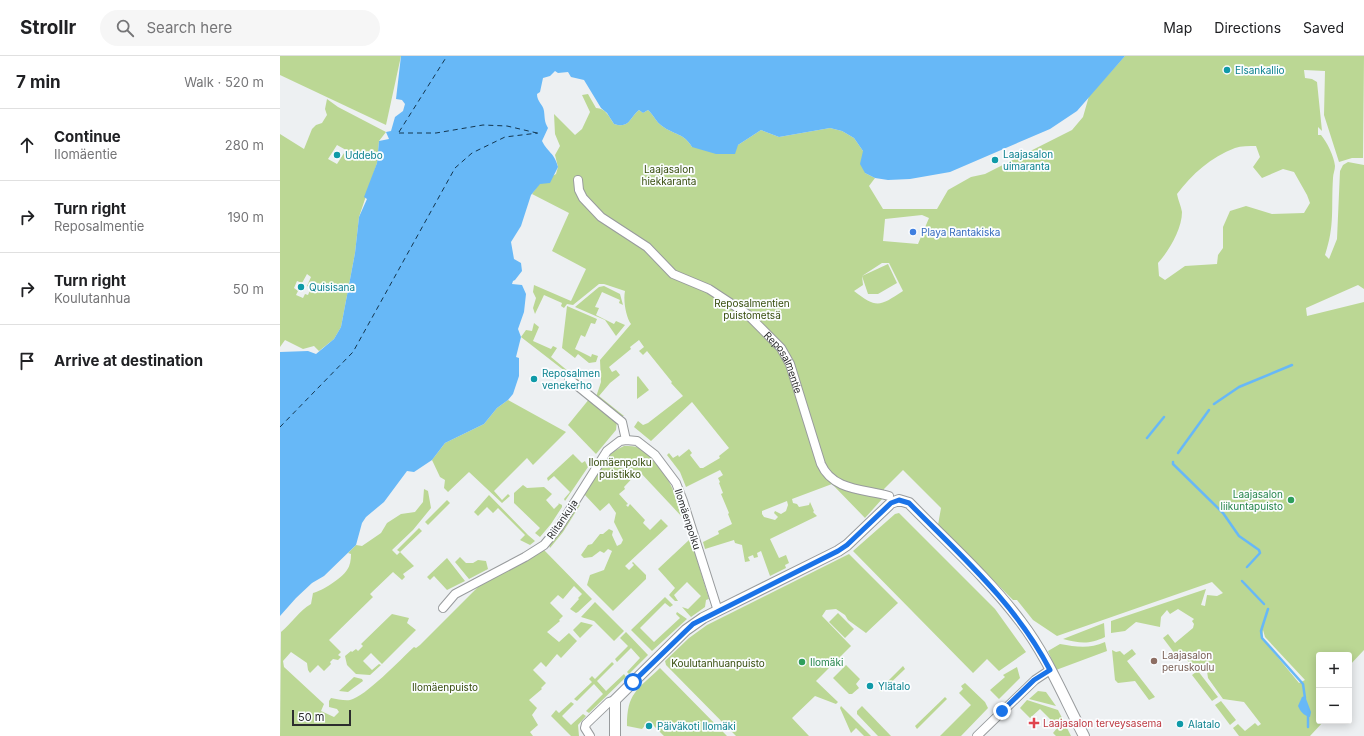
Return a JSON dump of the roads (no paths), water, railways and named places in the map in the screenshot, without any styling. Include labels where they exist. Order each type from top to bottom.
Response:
[{"type":"street","name":"Reposalmentie","points":[[578,180],[579,190],[583,198],[601,217],[647,247],[674,274],[709,289],[747,314],[781,348],[790,364],[822,464],[828,476],[840,485],[909,503],[1000,596],[1031,636],[1084,736]]},
{"type":"street","points":[[569,379],[622,422],[626,440]]},
{"type":"street","name":"Riitankuja","points":[[442,608],[455,594],[525,557],[544,545],[559,528],[607,451],[620,441],[626,440]]},
{"type":"street","name":"Ilomäenpolku","points":[[626,440],[637,441],[655,455],[676,483],[718,611]]},
{"type":"street","points":[[590,736],[585,728],[586,724],[608,702],[615,700],[686,630],[718,611],[838,551],[847,545],[891,499]]},
{"type":"street","points":[[977,736],[1034,680],[1050,670]]},
{"type":"street","points":[[615,700],[615,736]]},
{"type":"water","points":[[401,56],[1125,56],[1077,111],[1050,129],[950,172],[910,179],[888,180],[875,178],[865,173],[860,164],[863,151],[854,138],[842,131],[830,128],[779,137],[761,130],[738,145],[735,154],[716,154],[692,147],[686,139],[666,129],[660,124],[648,110],[643,113],[639,110],[626,124],[614,124],[607,113],[601,108],[584,80],[571,77],[568,72],[558,73],[555,71],[550,76],[543,78],[540,92],[537,94],[537,97],[543,109],[548,128],[542,141],[555,158],[558,167],[550,183],[540,184],[531,195],[521,226],[511,242],[514,259],[521,263],[522,271],[512,284],[522,285],[526,294],[524,312],[518,329],[521,337],[516,357],[519,358],[519,376],[513,394],[508,400],[497,408],[484,424],[445,443],[432,460],[414,472],[407,471],[384,502],[366,517],[362,523],[356,545],[324,576],[312,583],[280,616],[280,352],[308,351],[316,354],[334,339],[341,327],[355,253],[359,217],[367,199],[364,197],[377,163],[379,141],[389,139],[386,132],[391,131],[395,117],[403,111],[405,104],[402,100],[396,99]]},
{"type":"water","points":[[1305,696],[1311,712],[1310,717],[1302,713],[1298,706],[1302,697]]},
{"type":"waterway","points":[[1214,404],[1239,387],[1292,365]]},
{"type":"waterway","points":[[1178,453],[1209,410]]},
{"type":"waterway","points":[[1147,438],[1164,417]]},
{"type":"waterway","points":[[1173,462],[1173,464],[1223,513],[1239,536],[1259,550],[1260,553],[1247,567]]},
{"type":"waterway","points":[[1242,581],[1264,604]]},
{"type":"waterway","points":[[1268,609],[1261,631],[1262,638],[1303,684],[1305,698]]},
{"type":"waterway","points":[[1308,715],[1308,727]]},
{"type":"place","name":"Elsankallio","points":[[1227,70]]},
{"type":"place","name":"Uddebo","points":[[337,155]]},
{"type":"place","name":"Laajasalon uimaranta","points":[[995,160]]},
{"type":"place","name":"Playa Rantakiska","points":[[913,232]]},
{"type":"place","name":"Quisisana","points":[[301,287]]},
{"type":"place","name":"Reposalmen venekerho","points":[[534,379]]},
{"type":"place","name":"Laajasalon liikuntapuisto","points":[[1291,500]]},
{"type":"place","name":"Laajasalon peruskoulu","points":[[1154,661]]},
{"type":"place","name":"Ilomäki","points":[[802,662]]},
{"type":"place","name":"Ylätalo","points":[[870,686]]},
{"type":"place","name":"Laajasalon terveysasema","points":[[1034,723]]},
{"type":"place","name":"Alatalo","points":[[1180,724]]},
{"type":"place","name":"Päiväkoti Ilomäki","points":[[649,726]]},
{"type":"park label","name":"Laajasalon hiekkaranta","points":[[669,174]]},
{"type":"park label","name":"Reposalmentien puistometsä","points":[[752,308]]},
{"type":"park label","name":"Ilomäenpolku puistikko","points":[[620,468]]},
{"type":"park label","name":"Koulutanhuanpuisto","points":[[718,663]]},
{"type":"park label","name":"Ilomäenpuisto","points":[[445,687]]}]
